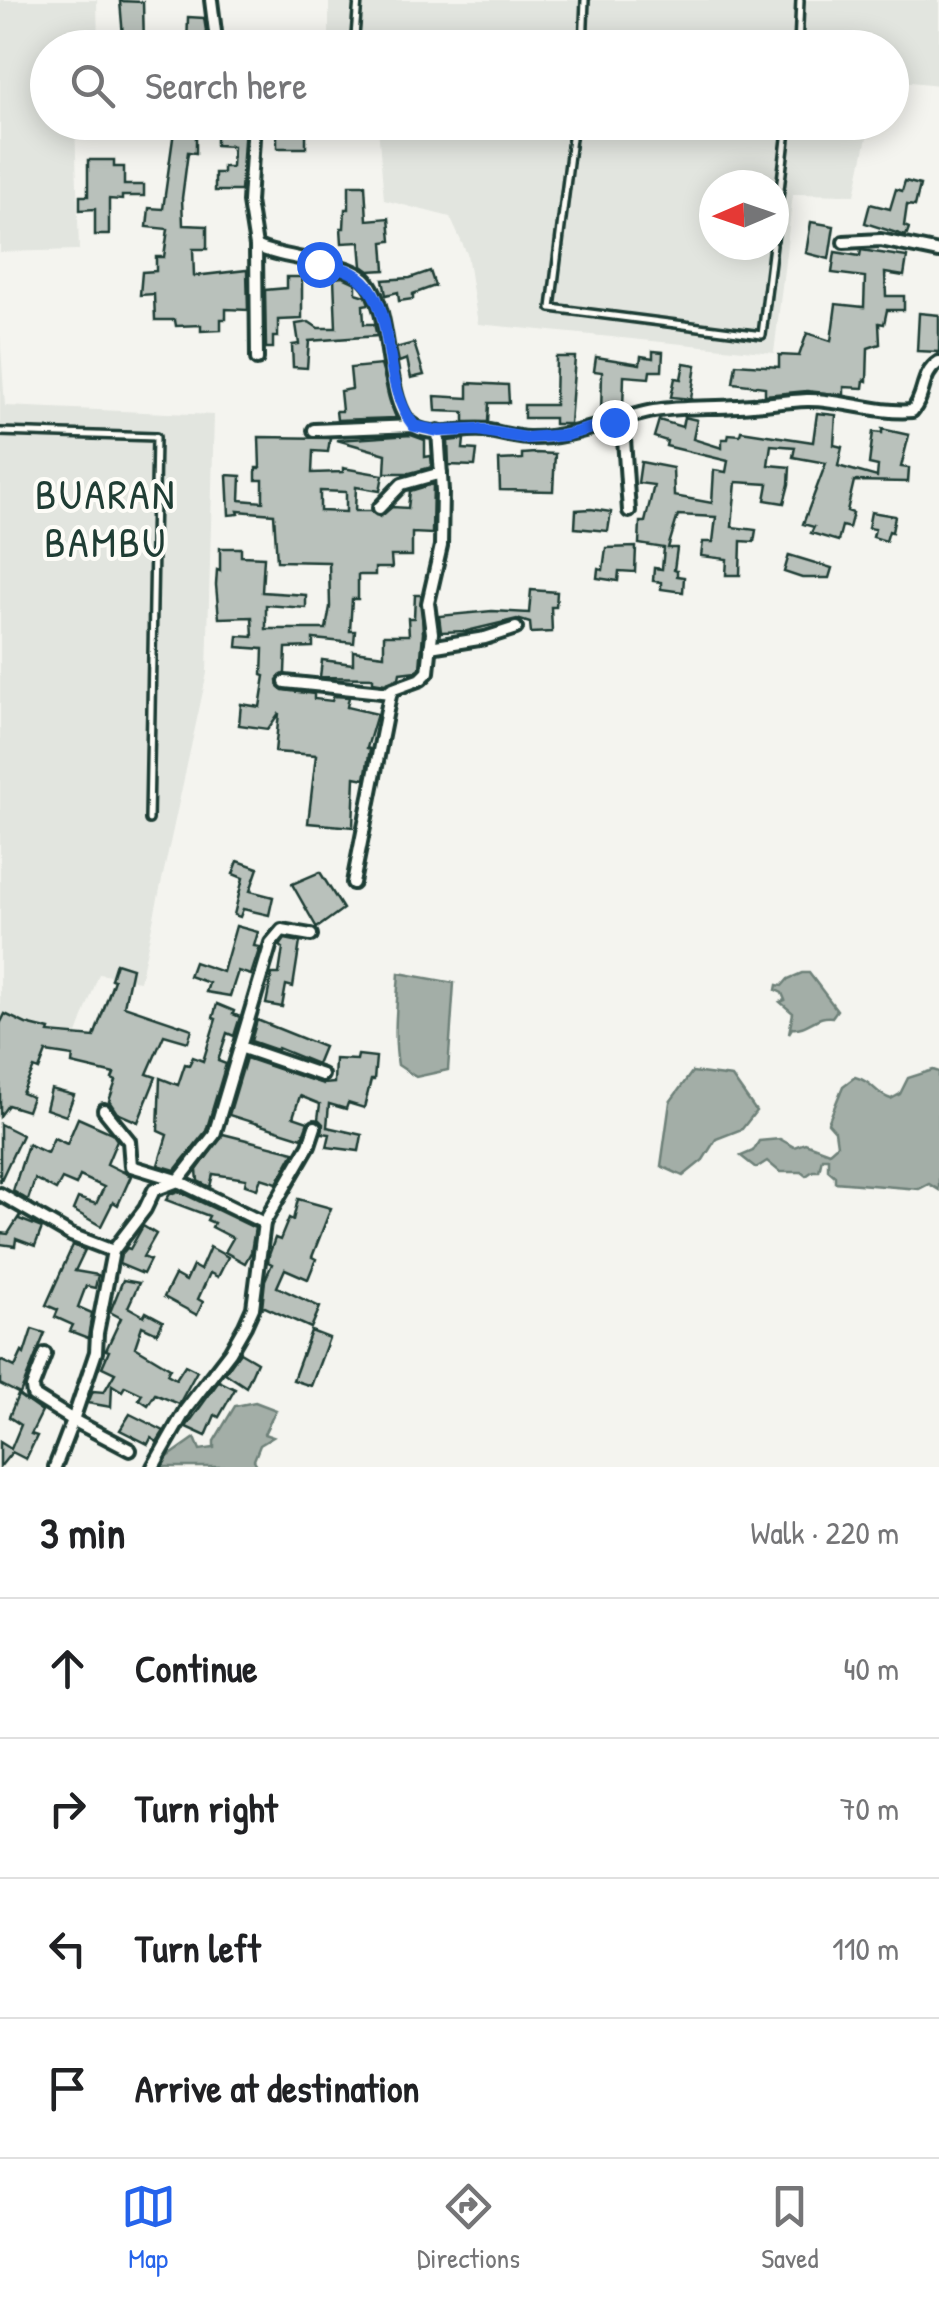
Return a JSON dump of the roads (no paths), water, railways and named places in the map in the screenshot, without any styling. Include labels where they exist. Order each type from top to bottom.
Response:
[{"type":"street","points":[[210,0],[214,30]]},
{"type":"street","points":[[253,140],[249,202],[256,246],[257,359]]},
{"type":"street","points":[[844,242],[882,240],[939,252]]},
{"type":"street","points":[[256,246],[299,261],[340,265],[369,283],[382,315],[399,397],[414,426]]},
{"type":"street","points":[[314,430],[414,426],[526,438],[566,435],[656,410],[811,400],[912,411],[917,408],[929,369],[939,362]]},
{"type":"street","points":[[614,422],[624,439],[629,511]]},
{"type":"street","points":[[353,883],[390,694],[394,686],[425,677],[432,633],[428,603],[440,546],[438,431]]},
{"type":"street","points":[[379,508],[402,484],[441,473]]},
{"type":"street","points":[[430,648],[516,628]]},
{"type":"street","points":[[286,682],[390,694]]},
{"type":"street","points":[[55,1467],[96,1352],[113,1252],[145,1210],[154,1190],[178,1181],[214,1136],[271,944],[282,930],[311,934]]},
{"type":"street","points":[[240,1047],[322,1075]]},
{"type":"street","points":[[104,1110],[130,1141],[130,1166],[178,1181],[264,1223]]},
{"type":"street","points":[[152,1467],[186,1408],[230,1352],[244,1326],[252,1308],[264,1223],[309,1145],[315,1126]]},
{"type":"street","points":[[0,1194],[71,1235],[113,1252]]},
{"type":"street","points":[[44,1354],[33,1395],[130,1450]]},
{"type":"lane","points":[[356,30],[358,0]]},
{"type":"lane","points":[[584,30],[585,0]]},
{"type":"lane","points":[[799,30],[800,0]]},
{"type":"lane","points":[[572,140],[550,308],[762,335],[772,260]]},
{"type":"lane","points":[[782,170],[786,140]]},
{"type":"lane","points":[[0,432],[156,437],[149,820]]},
{"type":"district","name":"BUARAN BAMBU","points":[[106,517]]}]
